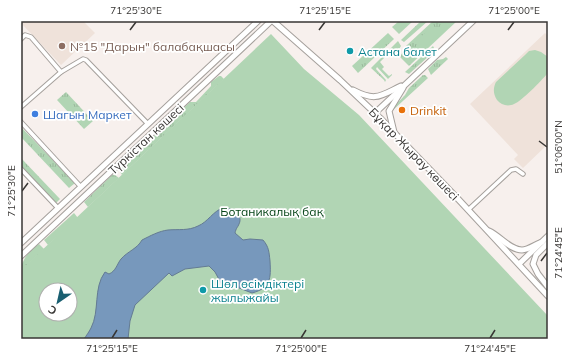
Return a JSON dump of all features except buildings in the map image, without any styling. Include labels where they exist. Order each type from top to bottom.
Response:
[{"type":"street","name":"Түркістан көшесі","points":[[21,243],[258,21]]},
{"type":"street","name":"Түркістан көшесі","points":[[21,256],[272,21]]},
{"type":"street","name":"Бұқар Жырау көшесі","points":[[272,21],[348,88],[394,132],[548,296]]},
{"type":"street","points":[[374,113],[473,21]]},
{"type":"street","points":[[21,38],[25,35],[30,37],[61,72]]},
{"type":"street","points":[[21,107],[61,72],[80,60],[86,60],[148,124]]},
{"type":"street","points":[[348,88],[362,95],[377,98],[406,84]]},
{"type":"street","points":[[394,132],[389,110],[406,84]]},
{"type":"street","points":[[21,122],[81,187],[78,195],[82,197],[85,196]]},
{"type":"street","points":[[21,169],[60,207],[64,205],[68,208],[65,215]]},
{"type":"street","points":[[468,210],[511,170],[516,169],[523,174]]},
{"type":"street","points":[[487,230],[496,234],[514,248],[520,250],[524,250],[542,242]]},
{"type":"street","points":[[519,264],[548,236]]},
{"type":"street","points":[[548,243],[536,255],[533,264],[538,274],[548,287]]},
{"type":"shaded area","name":"№15 \"Дарын\" балабақшасы","points":[[21,21],[83,21],[95,33],[61,65],[21,23]]},
{"type":"shaded area","points":[[545,33],[548,36],[548,144],[523,168],[514,159],[518,155],[470,104]]},
{"type":"green space","points":[[399,21],[413,21],[399,34],[392,27]]},
{"type":"green space","points":[[421,21],[428,21],[404,42],[401,40]]},
{"type":"green space","points":[[433,21],[457,21],[409,66],[400,57],[406,46]]},
{"type":"green space","points":[[427,31],[434,38],[422,49],[415,42]]},
{"type":"green space","points":[[388,33],[394,39],[358,73],[352,66]]},
{"type":"green space","name":"Ботаникалық бақ","points":[[271,34],[304,69],[359,115],[548,316],[548,339],[21,339],[21,270]]},
{"type":"green space","points":[[398,41],[401,46],[395,56],[390,52],[380,62],[384,67],[382,69],[389,76],[392,75],[388,79],[377,67],[376,69],[386,80],[385,82],[371,68]]},
{"type":"green space","points":[[433,46],[434,48],[429,56],[409,74],[405,72]]},
{"type":"green space","points":[[535,50],[548,57],[547,74],[522,99],[514,104],[505,105],[500,103],[494,93],[496,82],[529,51]]},
{"type":"green space","points":[[446,57],[448,59],[431,75],[428,69],[437,60]]},
{"type":"green space","points":[[423,75],[428,78],[392,111],[391,110],[405,95],[409,88]]},
{"type":"green space","points":[[219,76],[224,79],[122,175],[120,168],[190,102],[196,102],[211,86],[211,82]]},
{"type":"green space","points":[[66,92],[93,121],[84,129],[57,100]]},
{"type":"green space","points":[[21,127],[75,183],[69,188],[21,137]]},
{"type":"green space","points":[[21,158],[60,199],[55,204],[21,166]]},
{"type":"green space","points":[[112,175],[119,178],[88,207],[84,202]]},
{"type":"green space","points":[[74,213],[78,218],[48,245],[44,240]]},
{"type":"green space","points":[[39,244],[44,249],[21,271],[22,263],[26,256]]},
{"type":"water","points":[[223,208],[236,212],[240,217],[235,233],[243,240],[263,240],[266,245],[270,261],[270,277],[263,288],[252,293],[234,286],[222,285],[215,272],[209,266],[185,269],[172,276],[169,273],[135,305],[130,321],[128,339],[84,339],[94,321],[99,285],[105,272],[109,274],[113,271],[121,259],[138,246],[142,240],[165,231],[194,228],[205,222],[219,209]]},
{"type":"place","name":"№15 \"Дарын\" балабақшасы","points":[[62,46]]},
{"type":"place","name":"Астана балет","points":[[350,51]]},
{"type":"place","name":"Drinkit","points":[[402,110]]},
{"type":"place","name":"Шагын Маркет","points":[[35,114]]},
{"type":"place","name":"Шөл өсімдіктері жылыжайы","points":[[203,290]]}]
